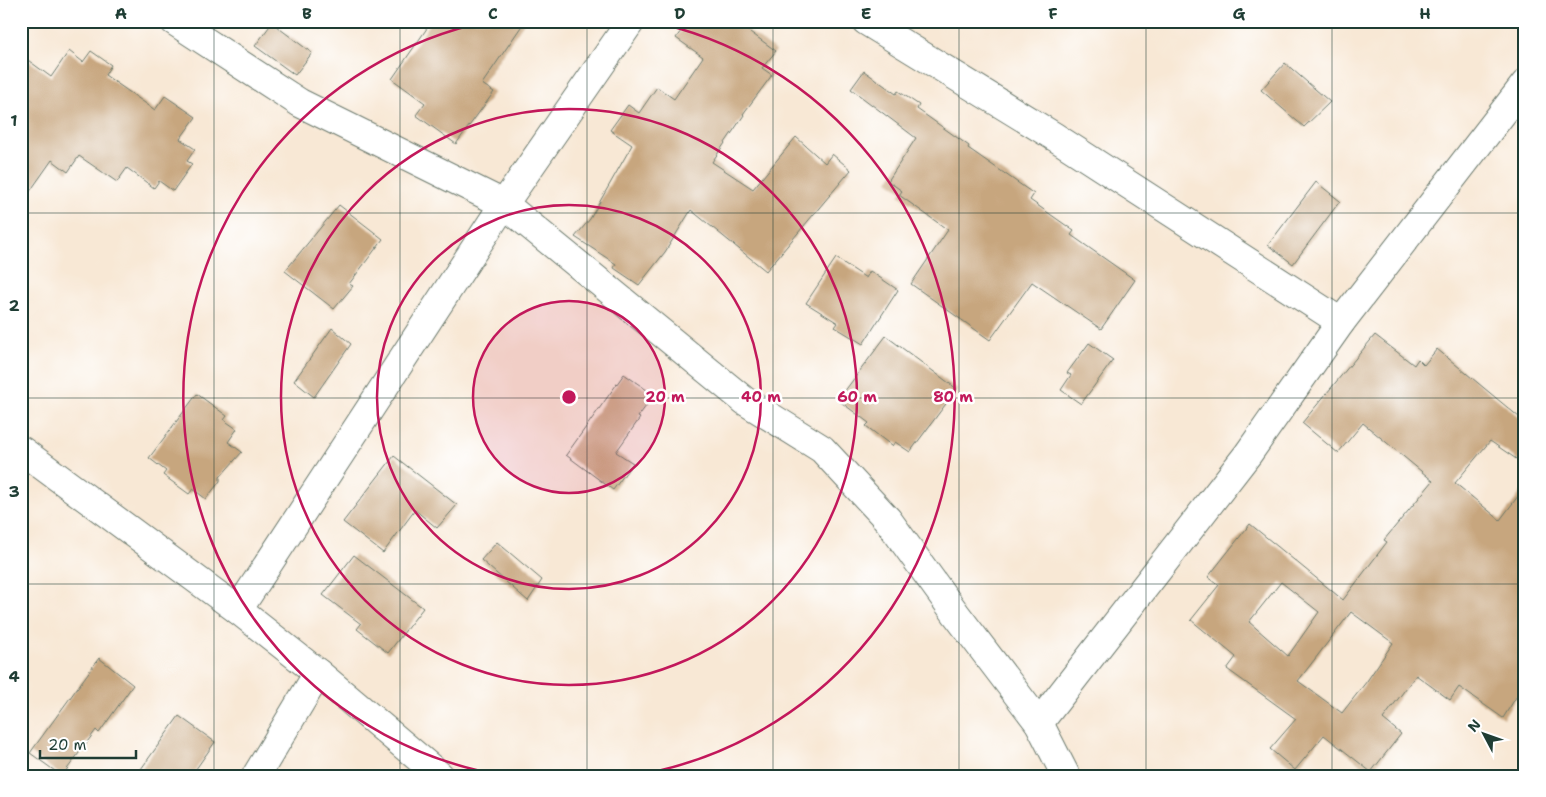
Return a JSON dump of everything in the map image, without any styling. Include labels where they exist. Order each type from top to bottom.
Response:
[{"type":"street","points":[[174,21],[300,103],[504,204],[745,401],[822,449],[888,520],[956,614],[1039,723],[1066,776]]},
{"type":"street","points":[[238,610],[504,204],[630,21]]},
{"type":"street","points":[[866,21],[1055,137],[1341,322]]},
{"type":"street","points":[[1039,723],[1248,454],[1341,322],[1525,84]]},
{"type":"street","points":[[21,450],[238,610],[318,673],[440,776]]},
{"type":"street","points":[[256,776],[318,673]]},
{"type":"building","points":[[432,21],[525,21],[482,84],[494,92],[456,144],[416,115],[425,103],[392,79]]},
{"type":"building","points":[[688,21],[735,21],[776,51],[762,68],[772,75],[743,114],[712,162],[753,189],[796,137],[825,163],[832,154],[851,170],[766,271],[691,210],[665,252],[639,285],[614,268],[616,264],[575,237],[590,219],[632,145],[610,130],[628,105],[639,113],[657,87],[674,99],[703,57],[676,38]]},
{"type":"building","points":[[272,23],[312,53],[295,75],[255,46]]},
{"type":"building","points":[[69,51],[83,62],[91,51],[111,65],[105,75],[155,110],[165,96],[196,117],[180,139],[195,149],[187,161],[192,164],[173,191],[159,181],[154,188],[127,168],[117,182],[79,156],[68,172],[52,160],[21,204],[21,55],[51,77]]},
{"type":"building","points":[[1285,63],[1330,102],[1304,127],[1261,90]]},
{"type":"building","points":[[864,71],[896,94],[898,91],[919,105],[917,109],[969,146],[968,148],[1034,194],[1030,200],[1074,231],[1071,235],[1135,280],[1101,329],[1032,282],[990,340],[911,284],[948,230],[899,195],[902,191],[888,181],[916,138],[851,89]]},
{"type":"building","points":[[1316,182],[1340,201],[1293,264],[1268,245]]},
{"type":"building","points":[[339,205],[383,239],[349,284],[353,286],[334,309],[285,271]]},
{"type":"building","points":[[836,258],[866,278],[870,271],[898,290],[863,344],[835,327],[838,323],[806,303]]},
{"type":"building","points":[[332,328],[351,344],[314,397],[294,381]]},
{"type":"building","points":[[1375,335],[1414,365],[1418,359],[1424,365],[1437,349],[1525,422],[1525,465],[1490,441],[1455,483],[1500,520],[1525,487],[1525,683],[1503,718],[1459,687],[1450,700],[1416,675],[1383,719],[1401,734],[1371,772],[1324,735],[1295,770],[1270,749],[1296,719],[1227,669],[1236,657],[1191,620],[1219,585],[1208,577],[1250,524],[1343,600],[1387,542],[1384,540],[1433,481],[1363,423],[1338,453],[1302,423]],"holes":[[[1281,582],[1319,612],[1288,656],[1249,622]],[[1351,612],[1393,643],[1342,713],[1298,681]]]},
{"type":"building","points":[[886,336],[957,389],[910,452],[895,442],[892,446],[866,426],[869,423],[838,400]]},
{"type":"building","points":[[1089,343],[1113,360],[1081,404],[1061,390],[1071,375],[1067,373]]},
{"type":"building","points":[[624,374],[654,395],[616,452],[633,463],[613,490],[566,455]]},
{"type":"building","points":[[197,394],[227,416],[224,420],[237,429],[228,442],[242,452],[220,477],[220,481],[206,499],[193,489],[189,494],[163,475],[166,471],[149,458]]},
{"type":"building","points":[[394,456],[457,505],[437,528],[415,510],[383,553],[343,522]]},
{"type":"building","points":[[497,542],[542,580],[528,601],[481,560]]},
{"type":"building","points":[[354,555],[423,608],[388,653],[357,629],[361,624],[323,595]]},
{"type":"building","points":[[99,658],[133,685],[99,733],[96,730],[62,776],[30,753]]},
{"type":"building","points":[[179,716],[215,742],[191,776],[136,776]]}]
